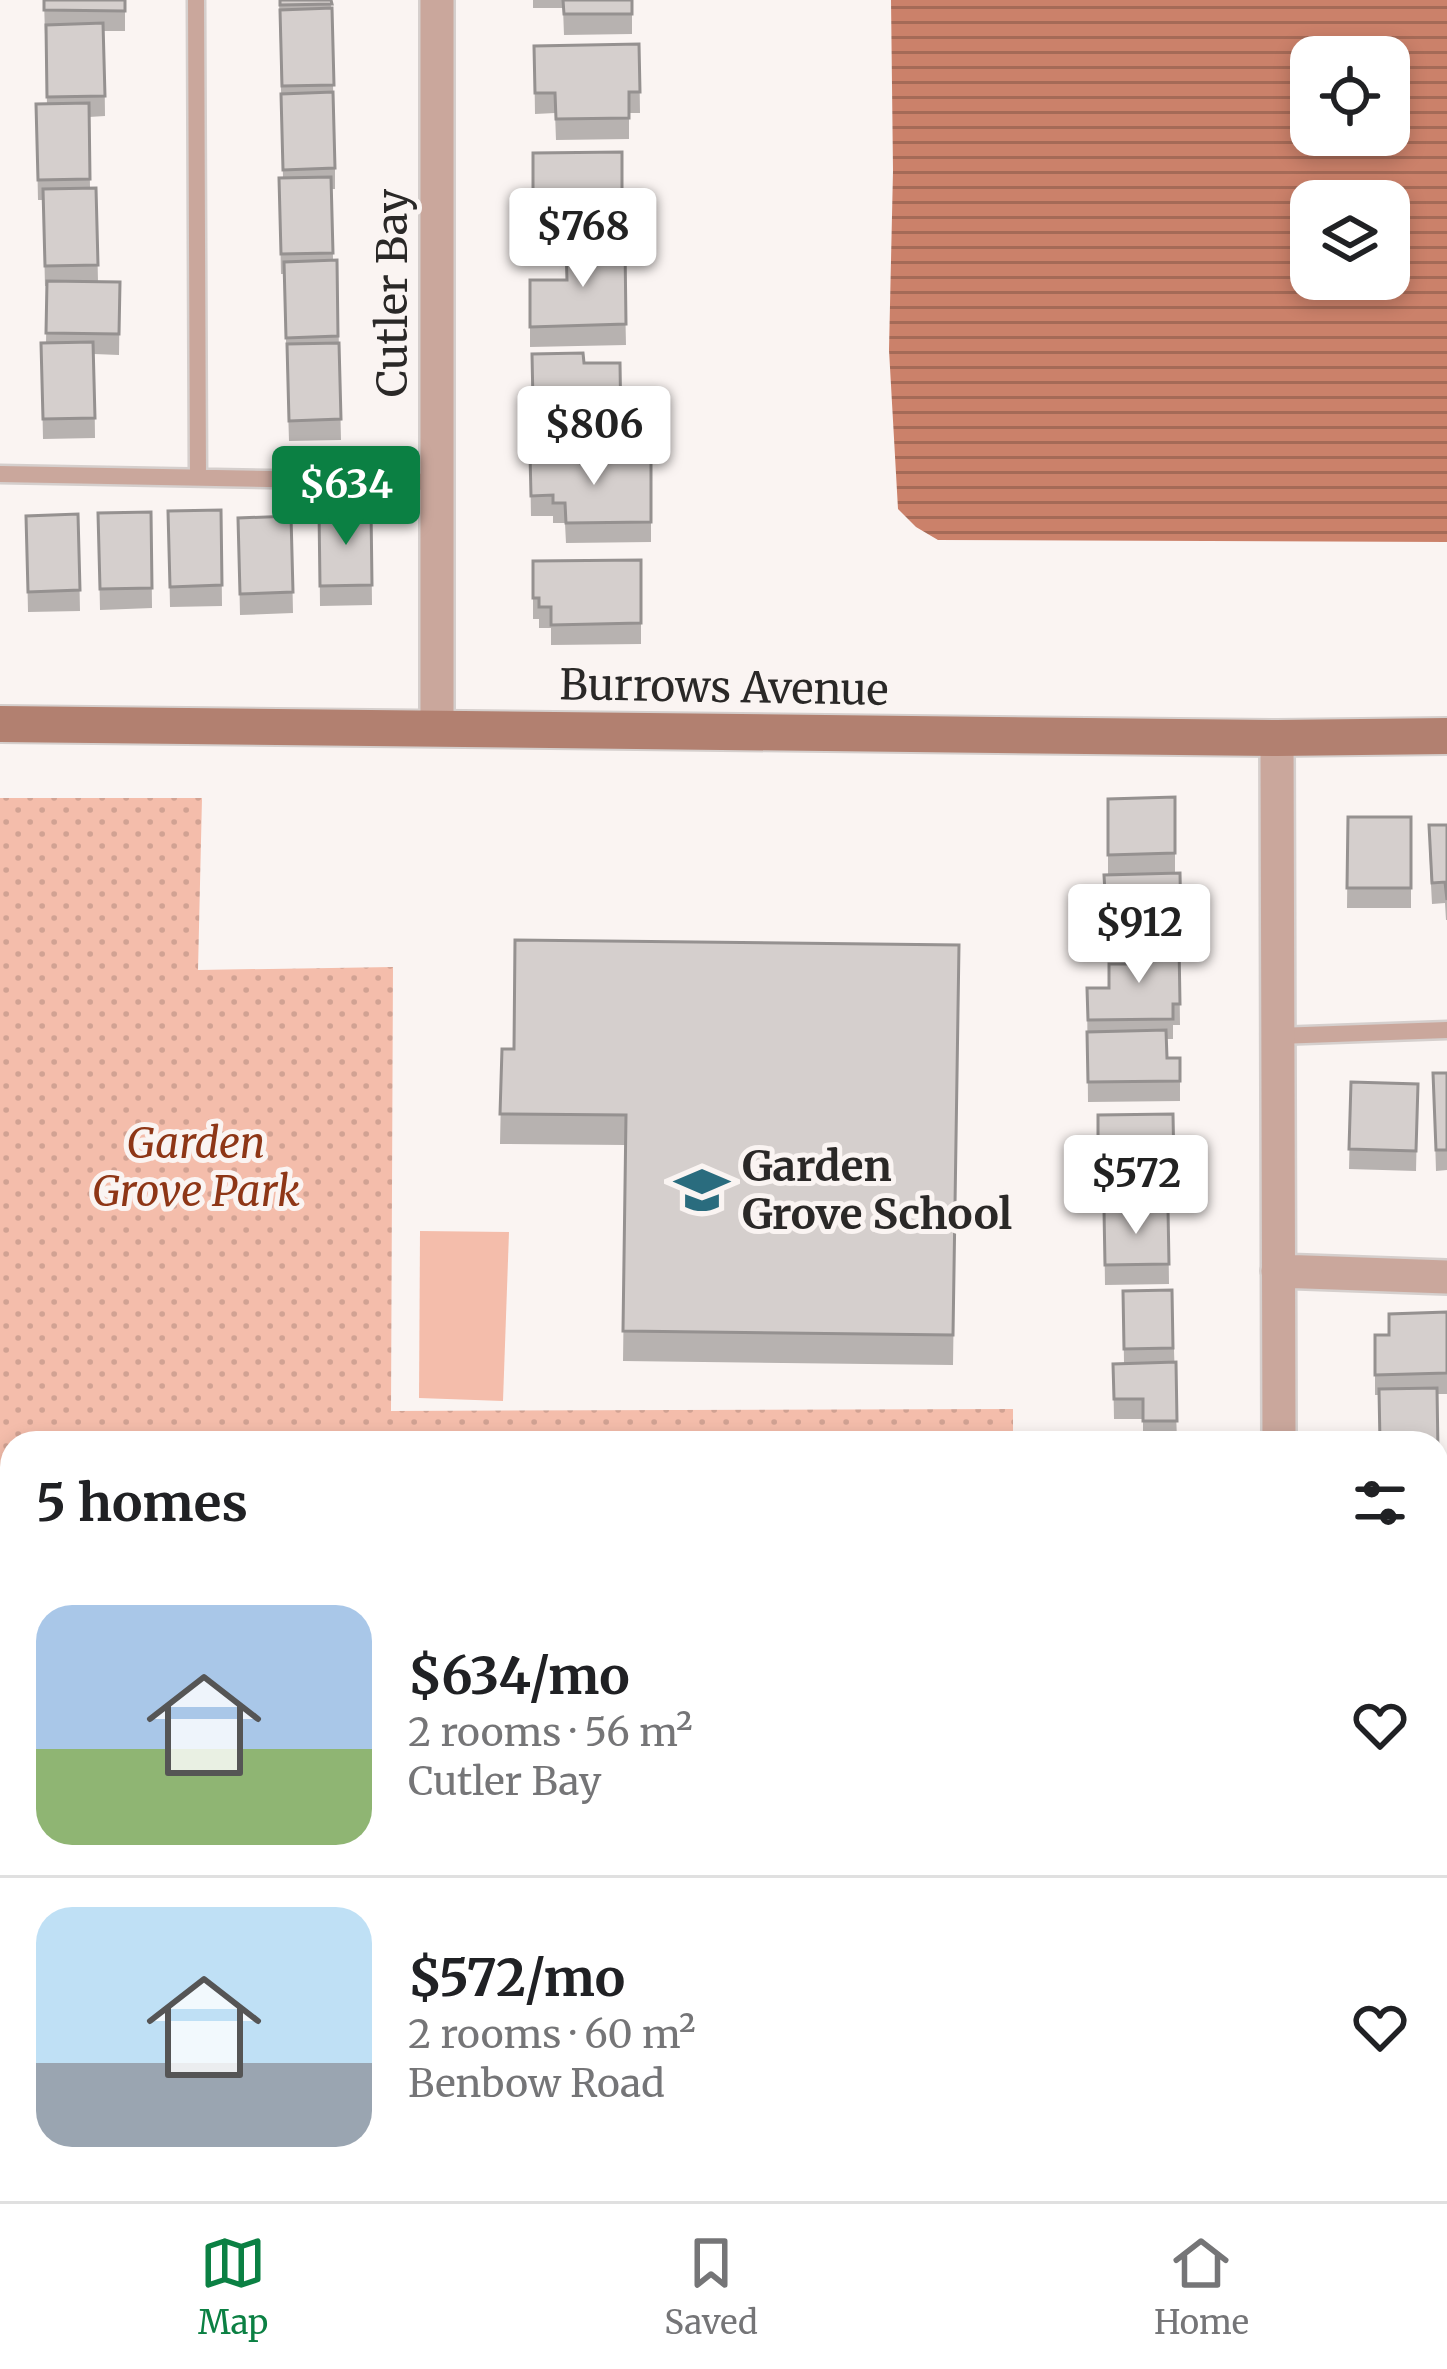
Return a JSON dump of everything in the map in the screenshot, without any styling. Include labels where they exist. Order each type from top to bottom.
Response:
[{"type":"street","name":"Cutler Bay","points":[[437,0],[437,729]]},
{"type":"street","name":"Burrows Avenue","points":[[0,724],[1447,736]]},
{"type":"street","points":[[1277,738],[1279,1431]]},
{"type":"street","points":[[1278,1271],[1447,1277]]},
{"type":"lane","points":[[196,0],[198,477]]},
{"type":"lane","points":[[0,474],[437,482]]},
{"type":"lane","points":[[1277,1036],[1447,1030]]},
{"type":"green space","name":"Garden Grove Park","points":[[0,798],[202,798],[198,970],[393,967],[391,1411],[1013,1409],[1013,1431],[0,1431]]},
{"type":"green space","points":[[420,1231],[509,1232],[503,1401],[419,1398]]},
{"type":"shaded area","points":[[891,0],[1447,0],[1447,542],[938,540],[898,509],[889,350]]},
{"type":"building","points":[[44,0],[125,0],[125,11],[44,10]]},
{"type":"building","points":[[280,0],[331,0],[332,4],[280,5]]},
{"type":"building","points":[[563,0],[632,0],[632,14],[564,14]]},
{"type":"building","points":[[332,8],[334,85],[282,86],[280,10]]},
{"type":"building","points":[[103,23],[105,96],[47,97],[46,25]]},
{"type":"building","points":[[639,44],[640,92],[629,92],[629,118],[556,119],[555,93],[535,93],[534,46]]},
{"type":"building","points":[[333,92],[335,168],[283,170],[281,94]]},
{"type":"building","points":[[89,103],[90,179],[38,180],[36,104]]},
{"type":"building","points":[[622,152],[622,228],[569,230],[568,194],[533,194],[533,153]]},
{"type":"building","points":[[331,177],[333,253],[281,254],[279,178]]},
{"type":"building","points":[[96,188],[98,265],[45,266],[43,189]]},
{"type":"building","points":[[625,246],[626,324],[530,327],[530,280],[567,280],[566,247]]},
{"type":"building","points":[[337,260],[338,336],[286,338],[284,262]]},
{"type":"building","points":[[47,281],[120,282],[119,334],[46,333]]},
{"type":"building","points":[[93,342],[95,418],[43,419],[41,343]]},
{"type":"building","points":[[339,343],[341,419],[289,421],[287,344]]},
{"type":"building","points":[[583,353],[584,363],[620,363],[621,430],[550,431],[549,402],[533,403],[532,354]]},
{"type":"building","points":[[581,453],[581,463],[651,462],[651,522],[566,523],[565,503],[553,503],[553,495],[531,496],[530,454]]},
{"type":"building","points":[[371,509],[372,585],[320,586],[319,510]]},
{"type":"building","points":[[221,510],[222,585],[170,587],[168,511]]},
{"type":"building","points":[[151,512],[152,588],[100,589],[98,513]]},
{"type":"building","points":[[78,514],[80,590],[28,592],[26,516]]},
{"type":"building","points":[[291,516],[293,592],[240,594],[238,518]]},
{"type":"building","points":[[641,560],[641,623],[551,625],[551,607],[539,607],[539,598],[533,598],[533,561]]},
{"type":"building","points":[[1175,797],[1175,853],[1108,855],[1108,799]]},
{"type":"building","points":[[1348,817],[1411,817],[1411,888],[1347,888]]},
{"type":"building","points":[[1429,825],[1447,825],[1447,900],[1445,882],[1432,883]]},
{"type":"building","points":[[1180,873],[1181,925],[1115,926],[1114,893],[1105,893],[1104,875]]},
{"type":"building","name":"Garden Grove School","points":[[515,940],[959,945],[953,1335],[623,1331],[626,1115],[500,1114],[502,1049],[514,1049]]},
{"type":"building","points":[[1179,945],[1180,1004],[1173,1004],[1173,1019],[1088,1020],[1087,988],[1109,988],[1109,964],[1127,964],[1127,946]]},
{"type":"building","points":[[1166,1030],[1167,1058],[1180,1058],[1180,1081],[1088,1082],[1087,1032]]},
{"type":"building","points":[[1433,1073],[1447,1073],[1447,1150],[1436,1150]]},
{"type":"building","points":[[1351,1082],[1418,1084],[1416,1151],[1349,1149]]},
{"type":"building","points":[[1173,1114],[1174,1168],[1098,1170],[1098,1115]]},
{"type":"building","points":[[1168,1209],[1169,1264],[1105,1265],[1104,1210]]},
{"type":"building","points":[[1172,1290],[1173,1348],[1124,1349],[1123,1291]]},
{"type":"building","points":[[1447,1312],[1447,1373],[1375,1375],[1375,1335],[1389,1335],[1389,1314]]},
{"type":"building","points":[[1176,1362],[1177,1421],[1143,1421],[1143,1399],[1114,1399],[1113,1364]]},
{"type":"building","points":[[1437,1388],[1438,1431],[1380,1431],[1379,1389]]},
{"type":"place","name":"Garden Grove School","points":[[702,1190]]}]
